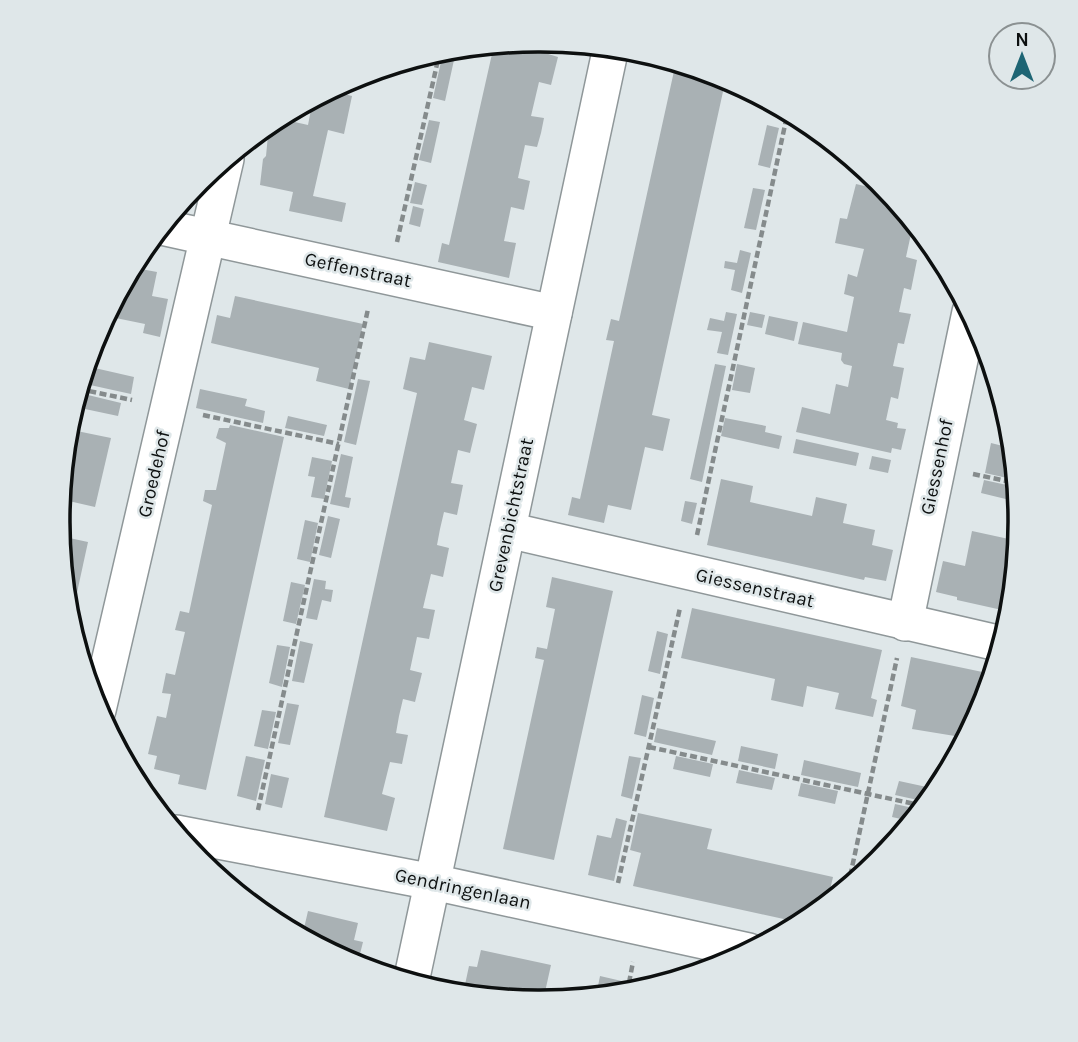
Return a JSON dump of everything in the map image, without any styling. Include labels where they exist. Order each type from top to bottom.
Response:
[{"type":"street","name":"Grevenbichtstraat","points":[[413,973],[609,58]]},
{"type":"street","name":"Groedehof","points":[[102,691],[222,176]]},
{"type":"street","name":"Geffenstraat","points":[[173,229],[554,313]]},
{"type":"street","name":"Giessenhof","points":[[905,623],[966,330]]},
{"type":"street","name":"Giessenstraat","points":[[508,530],[992,642]]},
{"type":"street","name":"Gendringenlaan","points":[[193,836],[433,882],[732,947]]},
{"type":"path","points":[[242,883],[339,444],[437,64]]},
{"type":"path","points":[[610,921],[689,572],[785,123]]},
{"type":"path","points":[[89,390],[339,444]]},
{"type":"path","points":[[852,870],[905,623]]},
{"type":"path","points":[[649,747],[913,804]]},
{"type":"building","points":[[539,52],[558,57],[551,85],[539,82],[531,116],[544,118],[537,147],[525,145],[518,178],[530,181],[524,210],[511,207],[504,241],[516,243],[509,278],[438,262],[442,243],[449,245],[492,56]]},
{"type":"building","points":[[454,61],[445,101],[433,98],[441,63]]},
{"type":"building","points":[[674,72],[723,90],[652,415],[670,419],[663,451],[645,447],[631,510],[608,505],[604,523],[568,515],[572,497],[580,499],[614,341],[606,340],[611,319],[619,321]]},
{"type":"building","points":[[346,94],[352,96],[344,134],[328,130],[313,196],[346,203],[342,222],[289,211],[293,192],[260,185],[268,139],[294,122],[308,125],[310,112]]},
{"type":"building","points":[[429,120],[440,122],[431,163],[419,160]]},
{"type":"building","points":[[767,125],[779,128],[770,168],[758,165]]},
{"type":"building","points":[[415,182],[427,185],[422,205],[410,203]]},
{"type":"building","points":[[856,184],[866,186],[911,236],[906,257],[917,260],[911,290],[904,288],[899,312],[911,314],[904,344],[898,343],[893,366],[904,368],[898,399],[891,397],[886,420],[898,423],[897,428],[906,429],[901,450],[892,448],[891,453],[796,432],[802,407],[830,414],[836,384],[848,387],[852,366],[844,364],[841,360],[842,353],[798,344],[803,322],[847,332],[854,297],[844,294],[848,274],[857,277],[864,249],[835,243],[840,218],[847,219]]},
{"type":"building","points":[[753,188],[765,190],[756,230],[744,228]]},
{"type":"building","points":[[413,206],[424,209],[420,227],[409,224]]},
{"type":"building","points":[[740,250],[751,253],[742,293],[731,290],[735,270],[724,268],[725,261],[737,263]]},
{"type":"building","points":[[144,270],[157,272],[152,296],[168,299],[160,337],[143,333],[145,324],[117,318]]},
{"type":"building","points":[[235,296],[363,324],[349,389],[316,381],[319,368],[211,343],[217,315],[230,318]]},
{"type":"building","points":[[726,312],[737,314],[728,355],[717,353],[722,332],[707,330],[710,318],[724,321]]},
{"type":"building","points":[[750,312],[765,315],[762,328],[747,325]]},
{"type":"building","points":[[769,316],[798,322],[794,341],[765,334]]},
{"type":"building","points":[[429,342],[492,356],[484,390],[472,387],[464,420],[477,424],[470,453],[458,450],[451,483],[463,485],[457,515],[444,512],[440,529],[437,545],[449,548],[443,577],[431,574],[423,608],[435,610],[429,639],[417,637],[410,670],[422,673],[415,702],[403,699],[399,716],[396,733],[408,735],[402,764],[390,762],[382,794],[395,798],[387,831],[324,817],[417,393],[403,389],[410,357],[425,360]]},
{"type":"building","points":[[715,364],[726,366],[702,482],[690,479]]},
{"type":"building","points":[[737,364],[755,368],[750,393],[732,390]]},
{"type":"building","points":[[96,368],[134,377],[131,394],[90,385]]},
{"type":"building","points":[[358,379],[370,381],[356,445],[344,442]]},
{"type":"building","points":[[200,389],[247,399],[245,406],[265,411],[263,423],[196,408]]},
{"type":"building","points":[[88,395],[121,403],[118,416],[85,409]]},
{"type":"building","points":[[288,416],[327,425],[324,436],[285,428]]},
{"type":"building","points":[[725,418],[766,426],[765,432],[782,436],[779,449],[721,436]]},
{"type":"building","points":[[230,425],[284,437],[206,790],[178,784],[180,775],[154,769],[157,756],[148,754],[157,716],[166,718],[171,694],[162,693],[166,673],[175,675],[185,632],[175,630],[180,611],[189,613],[212,505],[203,501],[205,490],[216,490],[226,443],[216,438],[219,428],[229,428]]},
{"type":"building","points":[[80,432],[111,438],[95,507],[71,502]]},
{"type":"building","points":[[796,439],[859,453],[856,466],[793,453]]},
{"type":"building","points":[[991,443],[1001,445],[1005,477],[985,473]]},
{"type":"building","points":[[341,454],[353,457],[345,497],[351,498],[349,508],[330,504]]},
{"type":"building","points":[[872,456],[891,460],[888,473],[869,469]]},
{"type":"building","points":[[312,457],[332,461],[324,499],[311,497],[315,477],[308,476]]},
{"type":"building","points":[[721,479],[753,486],[750,502],[812,516],[816,497],[847,504],[843,523],[875,530],[872,545],[893,550],[886,581],[865,577],[864,580],[707,545]]},
{"type":"building","points":[[984,480],[1005,485],[1007,499],[981,493]]},
{"type":"building","points":[[685,501],[697,503],[692,524],[681,521]]},
{"type":"building","points":[[328,516],[340,519],[331,558],[319,555]]},
{"type":"building","points":[[305,520],[318,523],[310,562],[297,559]]},
{"type":"building","points":[[972,531],[1007,539],[998,609],[957,600],[957,597],[936,592],[943,561],[965,566]]},
{"type":"building","points":[[71,538],[88,542],[77,593]]},
{"type":"building","points":[[552,577],[613,591],[554,860],[503,849],[544,660],[535,658],[537,647],[547,649],[555,609],[546,607]]},
{"type":"building","points":[[314,579],[326,581],[325,589],[333,590],[331,602],[322,600],[317,620],[306,618]]},
{"type":"building","points":[[291,582],[305,585],[296,624],[283,621]]},
{"type":"building","points":[[692,608],[882,650],[871,698],[877,700],[873,717],[835,709],[839,693],[807,686],[803,707],[771,700],[775,679],[681,658]]},
{"type":"building","points":[[657,631],[668,634],[660,674],[648,671]]},
{"type":"building","points":[[300,641],[313,644],[304,683],[292,681]]},
{"type":"building","points":[[277,645],[290,647],[282,687],[269,683]]},
{"type":"building","points":[[911,657],[983,672],[955,736],[912,729],[916,710],[901,706]]},
{"type":"building","points":[[642,695],[654,698],[646,737],[634,734]]},
{"type":"building","points":[[287,703],[299,705],[290,745],[278,743]]},
{"type":"building","points":[[262,710],[276,712],[268,749],[254,746]]},
{"type":"building","points":[[657,728],[716,741],[712,755],[654,742]]},
{"type":"building","points":[[741,746],[778,754],[775,769],[738,761]]},
{"type":"building","points":[[246,756],[265,760],[256,801],[237,796]]},
{"type":"building","points":[[629,756],[641,758],[632,799],[621,796]]},
{"type":"building","points":[[676,756],[713,764],[710,777],[673,769]]},
{"type":"building","points":[[804,760],[861,773],[858,787],[801,775]]},
{"type":"building","points":[[739,770],[775,778],[772,790],[736,783]]},
{"type":"building","points":[[271,774],[289,778],[282,808],[265,804]]},
{"type":"building","points":[[899,781],[925,787],[916,800],[895,795]]},
{"type":"building","points":[[801,783],[838,791],[835,804],[798,796]]},
{"type":"building","points":[[895,804],[910,807],[900,819],[892,817]]},
{"type":"building","points":[[638,813],[712,829],[707,849],[833,877],[831,888],[785,919],[633,886],[641,853],[630,850]]},
{"type":"building","points":[[616,818],[627,821],[614,881],[588,875],[597,835],[611,838]]},
{"type":"building","points":[[308,911],[358,923],[354,940],[363,942],[360,954],[332,941],[304,927]]},
{"type":"building","points":[[481,950],[551,965],[546,990],[539,990],[465,983],[469,966],[477,967]]},
{"type":"building","points":[[600,976],[623,981],[600,985]]}]
